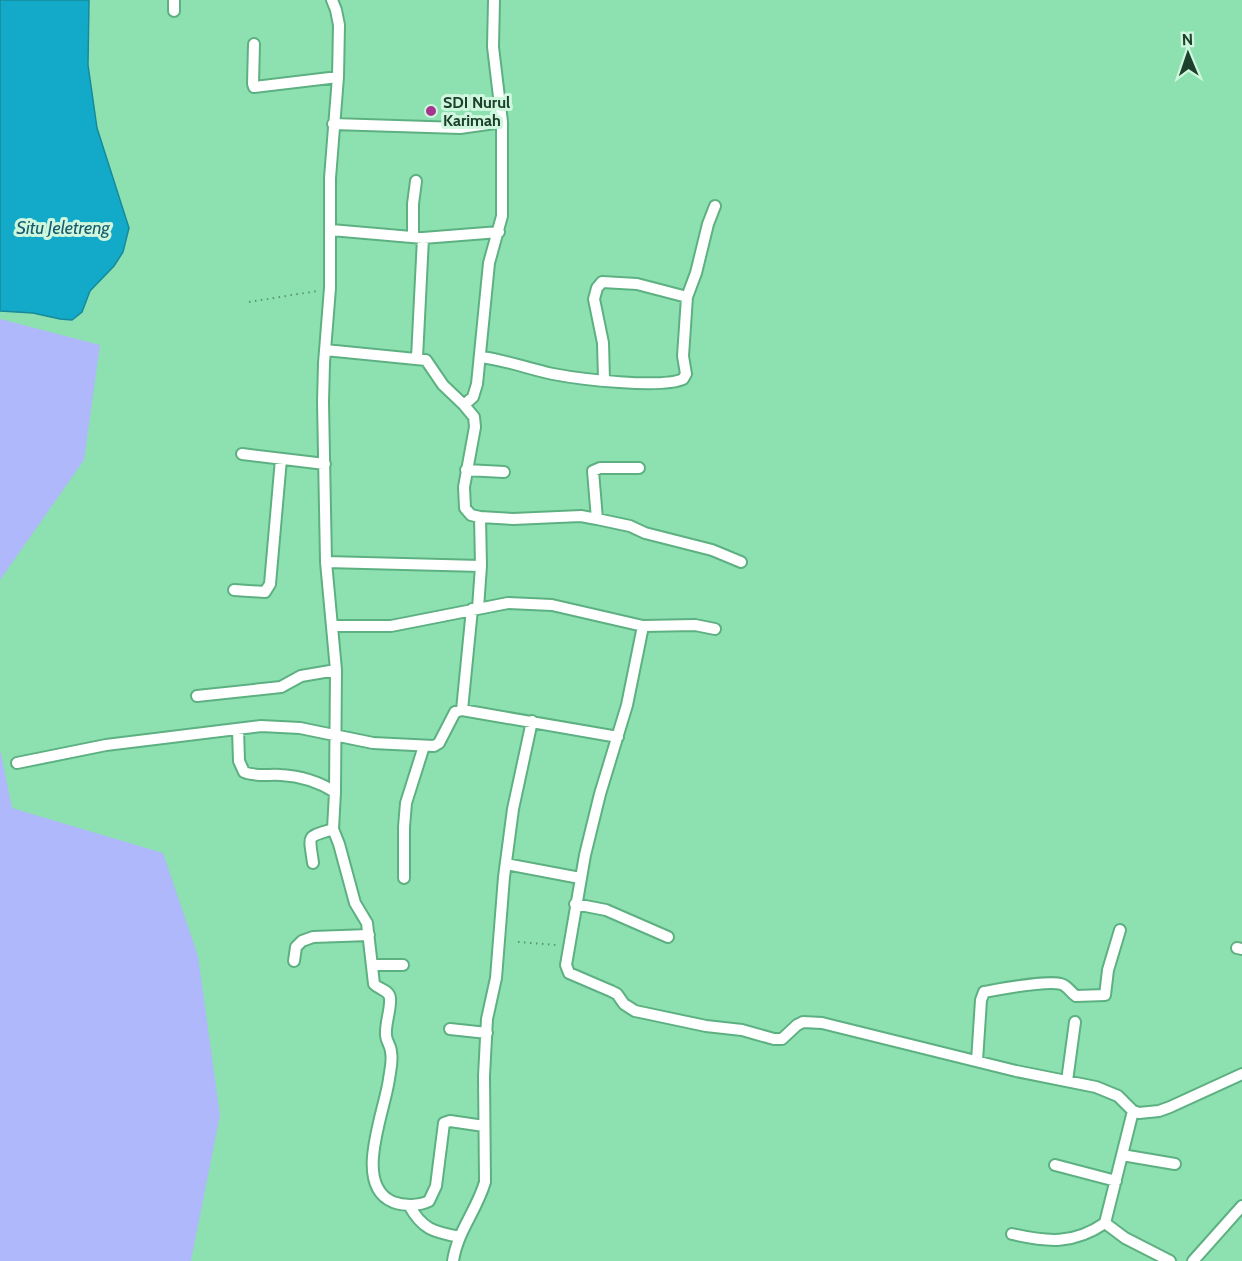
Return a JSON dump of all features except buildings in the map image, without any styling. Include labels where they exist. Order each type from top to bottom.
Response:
[{"type":"street","points":[[332,0],[339,25],[338,77],[330,178],[330,288],[323,402],[326,464],[326,562],[336,670],[333,829],[355,903],[367,923],[374,984],[387,991],[390,997],[386,1033],[392,1051],[388,1091],[376,1140],[372,1173],[381,1194],[396,1203],[409,1205],[425,1203],[431,1198],[439,1170],[444,1124],[450,1121],[484,1126]]},
{"type":"street","points":[[464,405],[473,397],[477,384],[489,263],[499,232],[503,204],[502,122],[493,47],[494,0]]},
{"type":"street","points":[[254,44],[254,87],[338,77]]},
{"type":"street","points":[[333,124],[460,128],[502,122]]},
{"type":"street","points":[[416,181],[412,215],[418,237],[417,358]]},
{"type":"street","points":[[481,357],[554,374],[634,384],[666,383],[683,379],[686,374],[683,356],[687,297],[715,206]]},
{"type":"street","points":[[331,230],[418,237],[499,232]]},
{"type":"street","points":[[604,380],[603,343],[594,299],[597,288],[602,282],[637,284],[687,297]]},
{"type":"street","points":[[325,350],[426,360],[443,386],[471,412],[475,421],[466,470],[465,507],[471,514],[480,517],[513,519],[581,516],[630,526],[645,533],[712,550],[741,562]]},
{"type":"street","points":[[242,454],[326,464]]},
{"type":"street","points":[[234,590],[265,592],[270,585],[281,459]]},
{"type":"street","points":[[597,519],[592,471],[600,468],[639,468]]},
{"type":"street","points":[[466,470],[504,472]]},
{"type":"street","points":[[462,710],[480,566],[480,517]]},
{"type":"street","points":[[326,562],[480,566]]},
{"type":"street","points":[[332,626],[392,626],[508,603],[552,605],[643,626],[695,625],[715,629]]},
{"type":"street","points":[[643,626],[627,705],[600,794],[580,878],[566,965],[569,973],[617,994],[624,1004],[634,1011],[706,1026],[742,1030],[777,1040],[803,1022],[822,1023],[1016,1071],[1067,1080],[1110,1091],[1124,1100],[1133,1111],[1145,1114],[1159,1111],[1242,1074]]},
{"type":"street","points":[[197,696],[281,687],[301,676],[336,670]]},
{"type":"street","points":[[17,763],[106,745],[278,726],[324,732],[373,743],[424,746],[439,744],[452,716],[455,712],[462,710],[618,737]]},
{"type":"street","points":[[453,1261],[460,1237],[485,1182],[486,1019],[496,978],[513,808],[532,721]]},
{"type":"street","points":[[238,729],[239,761],[244,772],[251,775],[283,775],[306,779],[325,785],[335,792]]},
{"type":"street","points":[[404,878],[406,803],[424,746]]},
{"type":"street","points":[[313,863],[310,842],[312,837],[317,833],[333,829]]},
{"type":"street","points":[[506,864],[580,878]]},
{"type":"street","points":[[575,904],[606,910],[668,937]]},
{"type":"street","points":[[977,1061],[981,1000],[984,992],[1060,984],[1068,987],[1076,996],[1105,995],[1108,970],[1120,930]]},
{"type":"street","points":[[294,961],[296,947],[309,938],[369,935]]},
{"type":"street","points":[[372,965],[403,965]]},
{"type":"street","points":[[1067,1080],[1075,1023]]},
{"type":"street","points":[[450,1029],[487,1033]]},
{"type":"street","points":[[1012,1234],[1035,1240],[1068,1239],[1092,1232],[1105,1223],[1133,1111]]},
{"type":"street","points":[[1122,1155],[1175,1164]]},
{"type":"street","points":[[1055,1166],[1116,1181]]},
{"type":"street","points":[[409,1205],[416,1218],[431,1231],[460,1237]]},
{"type":"street","points":[[1193,1261],[1242,1206]]},
{"type":"street","points":[[1105,1223],[1108,1228],[1125,1239],[1170,1261]]},
{"type":"path","points":[[249,302],[330,288]]},
{"type":"path","points":[[518,942],[569,946]]},
{"type":"shaded area","points":[[0,319],[100,345],[84,460],[0,580]]},
{"type":"shaded area","points":[[0,749],[12,808],[163,853],[198,956],[220,1115],[191,1261],[0,1261]]},
{"type":"water","name":"Situ Jeletreng","points":[[0,0],[89,0],[88,65],[97,128],[129,228],[123,252],[114,266],[90,291],[82,312],[72,320],[33,313],[0,311]]},
{"type":"place","name":"SDI Nurul Karimah","points":[[431,111]]}]
